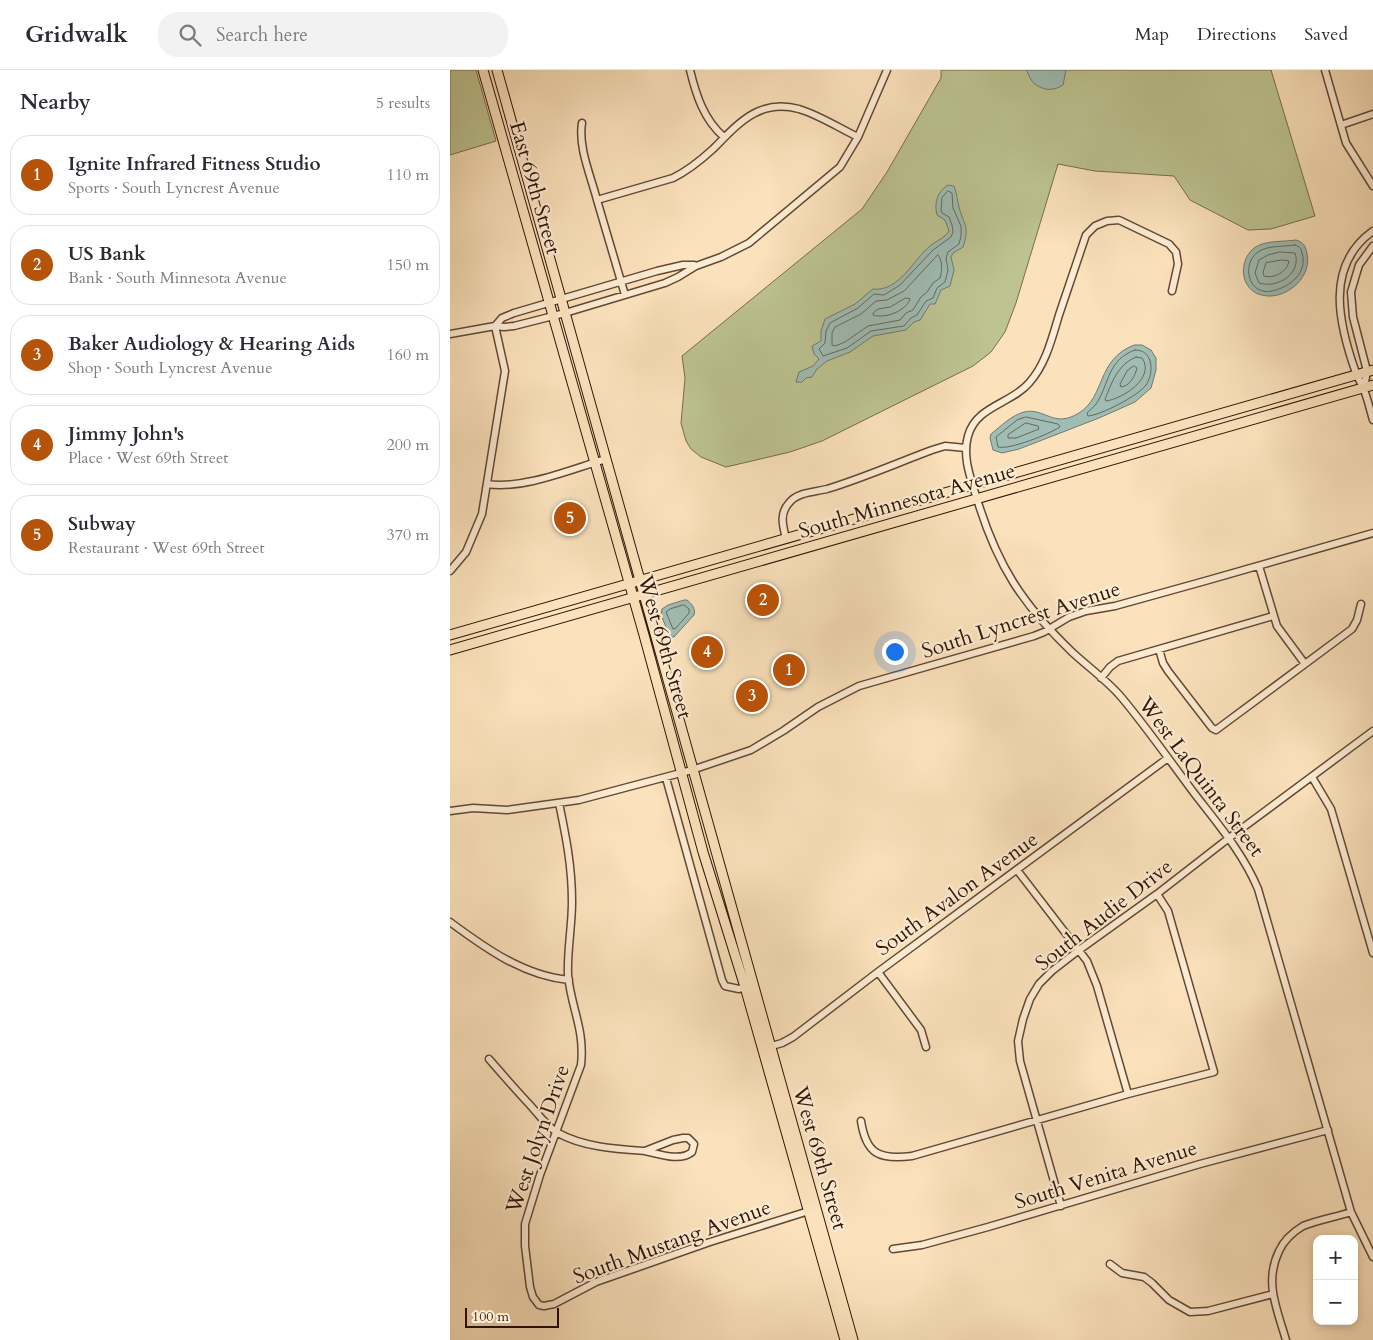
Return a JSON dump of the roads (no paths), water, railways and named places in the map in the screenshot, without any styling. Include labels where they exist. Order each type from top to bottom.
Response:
[{"type":"main road","name":"East 69th Street","points":[[483,70],[553,316]]},
{"type":"main road","name":"East 69th Street","points":[[497,70],[565,313]]},
{"type":"main road","name":"West 69th Street","points":[[565,313],[641,580],[749,986],[812,1210],[845,1340]]},
{"type":"main road","name":"West 69th Street","points":[[553,316],[681,773],[749,986]]},
{"type":"main road","points":[[1356,375],[1370,371]]},
{"type":"main road","name":"South Minnesota Avenue","points":[[450,635],[1356,375]]},
{"type":"main road","name":"South Minnesota Avenue","points":[[450,650],[1368,386]]},
{"type":"main road","name":"West 69th Street","points":[[812,1210],[853,1340]]},
{"type":"street","points":[[690,70],[698,99],[705,114],[710,123],[724,137]]},
{"type":"street","points":[[450,334],[495,326],[514,326],[665,283],[696,266],[721,257],[749,243],[840,167],[858,137],[887,70]]},
{"type":"street","points":[[1325,70],[1350,149],[1373,186]]},
{"type":"street","points":[[597,200],[673,178],[683,173],[754,113],[779,107],[799,110],[858,137]]},
{"type":"street","points":[[1341,125],[1373,114]]},
{"type":"street","points":[[582,123],[583,148],[624,295]]},
{"type":"street","points":[[786,539],[782,522],[783,511],[790,501],[798,496],[827,489],[944,446],[966,448],[972,425],[990,408],[1015,395],[1028,385],[1040,369],[1086,235],[1095,226],[1108,221],[1119,220],[1170,244],[1176,252],[1178,264],[1172,291]]},
{"type":"street","points":[[1368,386],[1356,375],[1340,317],[1338,296],[1342,274],[1347,261],[1359,243],[1373,231]]},
{"type":"street","points":[[1373,246],[1365,256],[1355,275],[1351,299],[1354,326],[1370,371],[1368,386],[1373,420]]},
{"type":"street","points":[[495,326],[502,318],[549,302],[683,265],[696,266]]},
{"type":"street","points":[[450,570],[466,552],[482,514],[505,371],[495,326]]},
{"type":"street","name":"West LaQuinta Street","points":[[966,448],[968,469],[995,550],[1007,574],[1029,608],[1048,629],[1120,696],[1229,838],[1250,870],[1258,888],[1351,1212],[1373,1257]]},
{"type":"street","points":[[486,484],[499,486],[525,482],[606,459]]},
{"type":"street","name":"South Lyncrest Avenue","points":[[450,811],[473,808],[507,810],[559,803],[600,796],[666,778],[751,750],[818,707],[859,686],[1034,636],[1069,617],[1086,611],[1114,606],[1373,533]]},
{"type":"street","points":[[1259,566],[1277,626],[1305,664]]},
{"type":"street","points":[[1159,649],[1163,663],[1168,671],[1212,728],[1216,730],[1352,629],[1357,620],[1361,604]]},
{"type":"street","points":[[1101,678],[1118,661],[1274,616]]},
{"type":"street","name":"South Audie Drive","points":[[1061,1206],[1020,1061],[1018,1041],[1030,999],[1039,984],[1079,950],[1157,894],[1373,731]]},
{"type":"street","name":"South Avalon Avenue","points":[[766,1048],[793,1037],[1168,758]]},
{"type":"street","points":[[1312,777],[1331,809],[1373,953]]},
{"type":"street","points":[[666,778],[722,980],[725,986],[732,989],[749,986]]},
{"type":"street","name":"West Jolyn Drive","points":[[540,1305],[533,1297],[530,1287],[525,1246],[525,1224],[540,1175],[581,1065],[583,1051],[569,980],[572,872],[559,803]]},
{"type":"street","points":[[1018,870],[1079,950],[1092,971],[1128,1094]]},
{"type":"street","points":[[861,1121],[863,1136],[869,1147],[881,1155],[895,1158],[912,1156],[1128,1094],[1214,1072],[1168,911],[1157,894]]},
{"type":"street","points":[[450,922],[481,944],[518,965],[536,973],[569,980]]},
{"type":"street","points":[[878,972],[921,1030],[926,1047]]},
{"type":"street","points":[[489,1059],[539,1116],[556,1132],[572,1139],[620,1150],[645,1151],[681,1157],[688,1155],[694,1148],[692,1140],[683,1138],[645,1151]]},
{"type":"street","name":"South Venita Avenue","points":[[893,1248],[922,1245],[1200,1164],[1328,1130]]},
{"type":"street","name":"South Mustang Avenue","points":[[540,1305],[554,1304],[596,1282],[710,1242],[812,1210]]},
{"type":"street","points":[[1286,1340],[1273,1294],[1271,1275],[1283,1243],[1304,1226],[1351,1212]]},
{"type":"street","points":[[1110,1264],[1122,1273],[1144,1277],[1169,1300],[1190,1312],[1208,1311],[1273,1294]]},
{"type":"water","points":[[1026,70],[1066,70],[1063,85],[1049,89],[1042,88],[1034,83]]},
{"type":"water","points":[[948,185],[954,186],[966,226],[963,247],[953,253],[951,257],[954,270],[950,286],[941,290],[935,304],[930,304],[920,320],[914,322],[906,330],[873,336],[850,352],[827,361],[817,369],[812,377],[806,378],[802,382],[796,382],[799,372],[813,366],[819,359],[814,354],[812,346],[821,341],[821,331],[825,319],[855,304],[873,289],[882,289],[890,286],[905,274],[930,246],[943,238],[949,231],[945,220],[937,215],[936,206],[939,194]]},
{"type":"water","points":[[1296,240],[1305,247],[1308,262],[1306,270],[1297,284],[1284,293],[1276,295],[1268,296],[1252,290],[1247,284],[1243,270],[1248,254],[1258,245]]},
{"type":"water","points":[[1134,345],[1142,345],[1151,350],[1156,358],[1156,370],[1151,388],[1135,402],[1019,449],[1002,453],[993,450],[991,434],[1020,413],[1038,412],[1062,419],[1079,413],[1088,406],[1094,397],[1113,360]]},
{"type":"water","points":[[687,600],[692,605],[694,615],[674,637],[670,637],[661,615],[662,609]]},
{"type":"place","name":"Subway","points":[[570,518]]},
{"type":"place","name":"US Bank","points":[[763,600]]},
{"type":"place","name":"Jimmy John's","points":[[707,652]]},
{"type":"place","name":"Ignite Infrared Fitness Studio","points":[[789,670]]},
{"type":"place","name":"Baker Audiology & Hearing Aids","points":[[752,696]]}]
